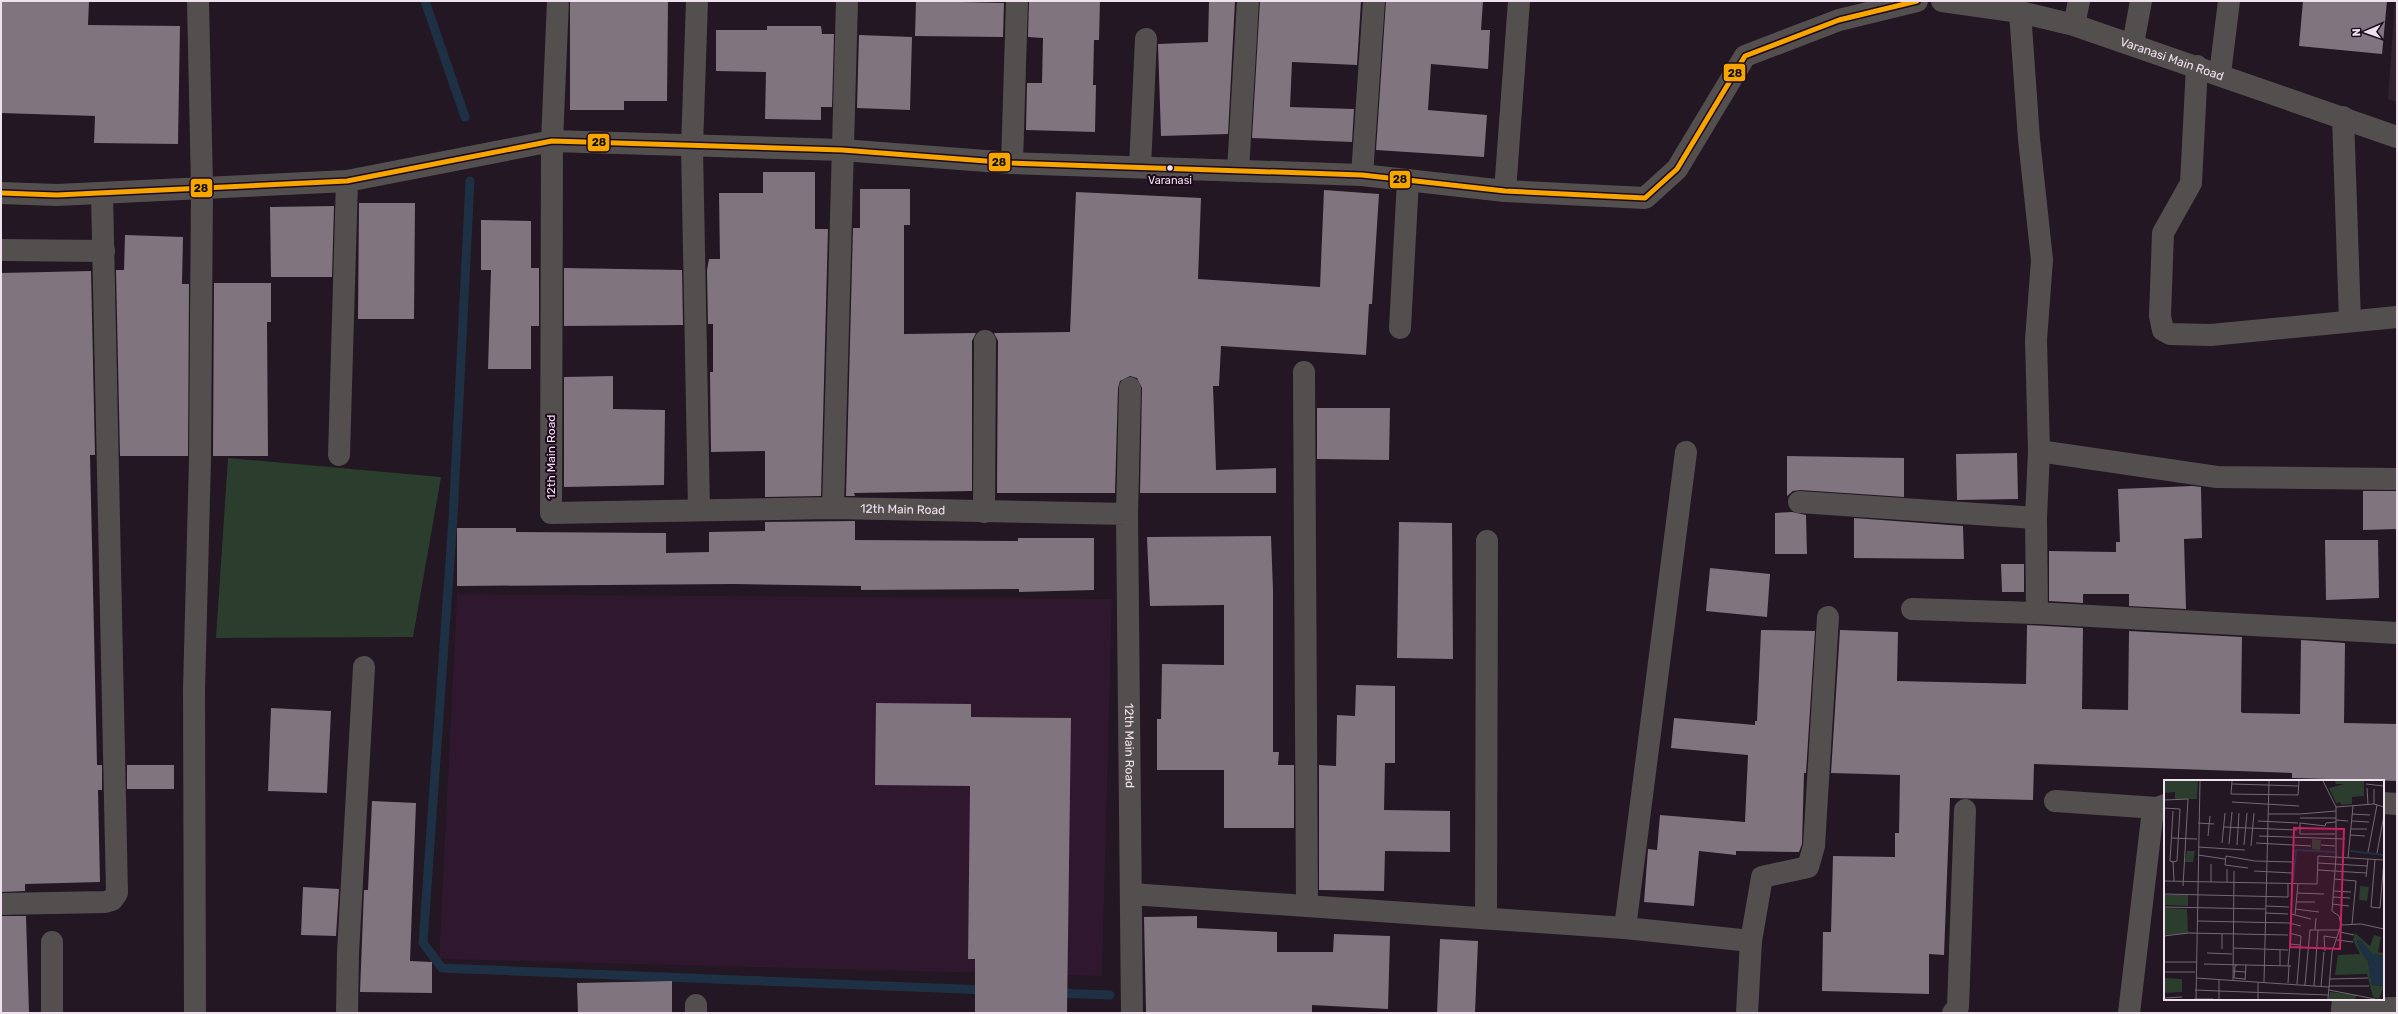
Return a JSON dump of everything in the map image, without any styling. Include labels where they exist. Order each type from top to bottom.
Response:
[{"type":"street","points":[[195,1013],[194,690],[200,459],[202,187],[198,1]]},
{"type":"street","points":[[552,141],[558,1]]},
{"type":"street","points":[[697,1],[692,147],[699,510]]},
{"type":"street","points":[[833,508],[847,1]]},
{"type":"street","points":[[1012,163],[1017,1]]},
{"type":"street","points":[[1238,171],[1248,1]]},
{"type":"street","points":[[1362,175],[1374,1]]},
{"type":"street","points":[[1505,191],[1519,1]]},
{"type":"street","points":[[1,193],[57,195],[346,181],[552,141],[692,147],[842,150],[1012,163],[1362,175],[1505,191],[1645,198],[1677,169],[1746,56],[1839,20],[1917,1]]},
{"type":"street","name":"Varanasi Main Road","points":[[1942,1],[2020,12],[2074,25],[2197,66],[2397,137]]},
{"type":"street","points":[[2074,25],[2078,1]]},
{"type":"street","points":[[2133,44],[2141,1]]},
{"type":"street","points":[[2220,74],[2229,1]]},
{"type":"street","points":[[2020,12],[2029,139],[2042,260],[2036,340],[2039,451],[2036,518],[2037,613]]},
{"type":"street","points":[[1140,167],[1146,40]]},
{"type":"street","points":[[2197,66],[2191,183],[2163,233],[2160,316],[2163,330],[2170,334],[2211,335],[2397,317]]},
{"type":"street","points":[[2343,117],[2350,321]]},
{"type":"street","name":"12th Main Road","points":[[552,141],[551,512],[833,508],[1127,514],[1132,1013]]},
{"type":"street","points":[[1400,328],[1408,180]]},
{"type":"street","points":[[339,456],[346,181]]},
{"type":"street","points":[[1,904],[105,902],[112,900],[117,893],[102,193]]},
{"type":"street","points":[[1,250],[104,251]]},
{"type":"street","points":[[984,512],[985,341]]},
{"type":"street","points":[[1304,372],[1307,906]]},
{"type":"street","points":[[1127,514],[1130,388]]},
{"type":"street","points":[[2039,451],[2217,477],[2397,479]]},
{"type":"street","points":[[1625,928],[1686,452]]},
{"type":"street","points":[[1799,502],[2036,518]]},
{"type":"street","points":[[1486,918],[1487,541]]},
{"type":"street","points":[[1912,609],[2037,613],[2397,633]]},
{"type":"street","points":[[1747,1013],[1751,941],[1762,877],[1808,868],[1814,846],[1828,617]]},
{"type":"street","points":[[346,1013],[364,667]]},
{"type":"street","points":[[2055,801],[2161,806]]},
{"type":"street","points":[[2384,803],[2397,804]]},
{"type":"street","points":[[2129,1013],[2152,818],[2161,806]]},
{"type":"street","points":[[1953,1013],[1958,1007],[1965,810]]},
{"type":"street","points":[[1131,894],[1625,928],[1751,941]]},
{"type":"street","points":[[52,942],[52,1013]]},
{"type":"street","points":[[2343,1000],[2342,1009],[2397,1008]]},
{"type":"shaded area","points":[[2395,1],[2397,1],[2397,102],[2388,99]]},
{"type":"shaded area","points":[[457,594],[1112,599],[1102,976],[439,959]]},
{"type":"green space","points":[[228,458],[441,477],[413,637],[216,638]]},
{"type":"building","points":[[1,1],[89,1],[88,25],[180,26],[178,144],[94,143],[95,116],[1,113]]},
{"type":"building","points":[[570,1],[668,1],[667,101],[624,101],[624,110],[570,110]]},
{"type":"building","points":[[916,1],[1004,3],[1003,37],[915,36]]},
{"type":"building","points":[[1029,1],[1100,1],[1099,40],[1094,40],[1093,85],[1096,85],[1095,132],[1026,130],[1027,83],[1042,83],[1043,38],[1028,37]]},
{"type":"building","points":[[1209,1],[1235,1],[1228,134],[1161,136],[1158,44],[1208,42]]},
{"type":"building","points":[[1260,1],[1361,1],[1357,65],[1292,62],[1290,107],[1354,109],[1352,142],[1252,138]]},
{"type":"building","points":[[1386,1],[1483,1],[1481,30],[1490,30],[1488,69],[1431,64],[1428,110],[1487,115],[1484,157],[1376,150]]},
{"type":"building","points":[[2303,1],[2387,1],[2382,54],[2299,46]]},
{"type":"building","points":[[767,26],[821,26],[822,34],[834,34],[832,107],[821,107],[821,120],[765,119],[766,72],[716,71],[716,30],[767,30]]},
{"type":"building","points":[[859,35],[912,37],[910,110],[857,108]]},
{"type":"building","points":[[763,172],[815,172],[815,229],[828,229],[821,496],[765,497],[765,451],[711,452],[710,372],[713,372],[713,324],[708,324],[707,270],[709,259],[720,259],[719,193],[763,193]]},
{"type":"building","points":[[860,189],[910,189],[910,225],[904,225],[904,334],[976,333],[972,341],[972,491],[854,493],[855,496],[846,496],[853,228],[860,228]]},
{"type":"building","points":[[1324,190],[1379,194],[1372,304],[1369,304],[1366,355],[1221,346],[1219,386],[1213,386],[1216,470],[1276,468],[1276,493],[1140,493],[1142,388],[1137,378],[1130,376],[1120,381],[1118,388],[1115,493],[997,493],[998,341],[994,333],[1070,332],[1076,192],[1201,198],[1198,279],[1320,287]]},
{"type":"building","points":[[359,203],[415,203],[414,319],[358,319]]},
{"type":"building","points":[[334,206],[332,277],[271,277],[270,207]]},
{"type":"building","points":[[481,220],[531,221],[531,268],[539,268],[539,326],[531,326],[531,369],[488,369],[491,270],[481,270]]},
{"type":"building","points":[[125,235],[183,237],[182,284],[189,284],[188,456],[120,456],[116,270],[124,270]]},
{"type":"building","points":[[564,268],[682,270],[683,325],[564,326]]},
{"type":"building","points":[[91,271],[95,455],[90,455],[97,765],[102,765],[102,790],[98,790],[100,882],[25,884],[25,891],[1,892],[1,273]]},
{"type":"building","points":[[214,283],[271,283],[271,322],[267,322],[268,456],[213,456]]},
{"type":"building","points":[[613,376],[613,409],[665,410],[664,485],[564,487],[564,377]]},
{"type":"building","points":[[1317,408],[1390,408],[1389,460],[1317,459]]},
{"type":"building","points":[[2017,453],[2018,499],[1957,500],[1956,454]]},
{"type":"building","points":[[1787,456],[1904,458],[1904,497],[1800,490],[1793,491],[1787,496]]},
{"type":"building","points":[[2201,487],[2202,538],[2184,539],[2186,609],[2129,606],[2129,594],[2083,594],[2083,603],[2049,601],[2049,551],[2116,552],[2116,542],[2120,542],[2118,489]]},
{"type":"building","points":[[2363,491],[2397,491],[2397,529],[2363,530]]},
{"type":"building","points":[[1792,512],[1806,515],[1807,554],[1775,554],[1775,513]]},
{"type":"building","points":[[1854,518],[1963,526],[1964,559],[1854,558]]},
{"type":"building","points":[[855,521],[855,540],[1018,541],[1018,538],[1094,538],[1094,590],[1019,592],[1019,589],[861,590],[861,586],[733,584],[457,586],[457,528],[516,528],[516,532],[666,533],[666,553],[709,552],[709,532],[765,531],[765,522]]},
{"type":"building","points":[[1399,522],[1452,523],[1453,659],[1397,658]]},
{"type":"building","points":[[1271,536],[1273,590],[1273,752],[1279,752],[1278,765],[1294,765],[1294,828],[1224,828],[1224,770],[1157,770],[1157,719],[1161,719],[1162,664],[1224,665],[1224,605],[1150,606],[1147,537]]},
{"type":"building","points":[[2325,540],[2378,540],[2379,598],[2326,600]]},
{"type":"building","points":[[2001,564],[2024,564],[2024,592],[2002,592]]},
{"type":"building","points":[[1710,568],[1770,574],[1767,617],[1706,611]]},
{"type":"building","points":[[2027,625],[2083,628],[2082,709],[2128,710],[2129,631],[2242,637],[2241,712],[2300,714],[2301,640],[2345,643],[2344,723],[2397,724],[2397,781],[2292,778],[2292,773],[2034,764],[2033,800],[1950,798],[1944,955],[1929,954],[1929,994],[1822,991],[1823,932],[1831,932],[1833,856],[1895,857],[1895,833],[1899,833],[1900,775],[1831,773],[1840,630],[1898,632],[1897,681],[2026,684]]},
{"type":"building","points":[[1761,630],[1815,631],[1806,773],[1804,773],[1802,844],[1799,852],[1736,851],[1736,855],[1699,851],[1694,906],[1644,902],[1648,849],[1657,850],[1660,815],[1745,822],[1748,755],[1671,748],[1674,718],[1755,725],[1755,721],[1757,721]]},
{"type":"building","points":[[1356,685],[1395,686],[1395,763],[1385,763],[1384,810],[1450,811],[1450,852],[1385,851],[1384,891],[1319,890],[1319,765],[1336,766],[1337,715],[1355,716]]},
{"type":"building","points":[[876,703],[971,704],[971,717],[1071,718],[1067,1013],[975,1013],[975,959],[968,959],[970,786],[875,785]]},
{"type":"building","points":[[271,708],[331,711],[327,793],[268,791]]},
{"type":"building","points":[[127,765],[174,765],[174,789],[127,789]]},
{"type":"building","points":[[372,801],[416,803],[410,961],[432,962],[432,993],[360,992],[364,890],[368,890]]},
{"type":"building","points":[[303,887],[339,889],[336,936],[301,935]]},
{"type":"building","points":[[1,916],[26,916],[29,1013],[1,1013]]},
{"type":"building","points":[[1197,916],[1197,928],[1277,932],[1277,952],[1333,952],[1334,934],[1390,936],[1388,1009],[1312,1005],[1312,1013],[1146,1013],[1144,917]]},
{"type":"building","points":[[1440,939],[1478,941],[1475,1013],[1437,1013]]},
{"type":"building","points":[[672,981],[672,1013],[578,1013],[577,983]]},
{"type":"waterway","points":[[425,1],[465,117]]},
{"type":"waterway","points":[[470,181],[453,518],[423,943],[442,968],[986,990]]},
{"type":"waterway","points":[[1055,993],[1110,995]]},
{"type":"transit line","name":"28","points":[[1,193],[57,195],[347,181],[552,141],[842,150],[1012,163],[1362,175],[1505,191],[1645,198],[1677,169],[1745,56],[1839,20],[1917,1]]},
{"type":"place","name":"Varanasi","points":[[1170,168]]}]
